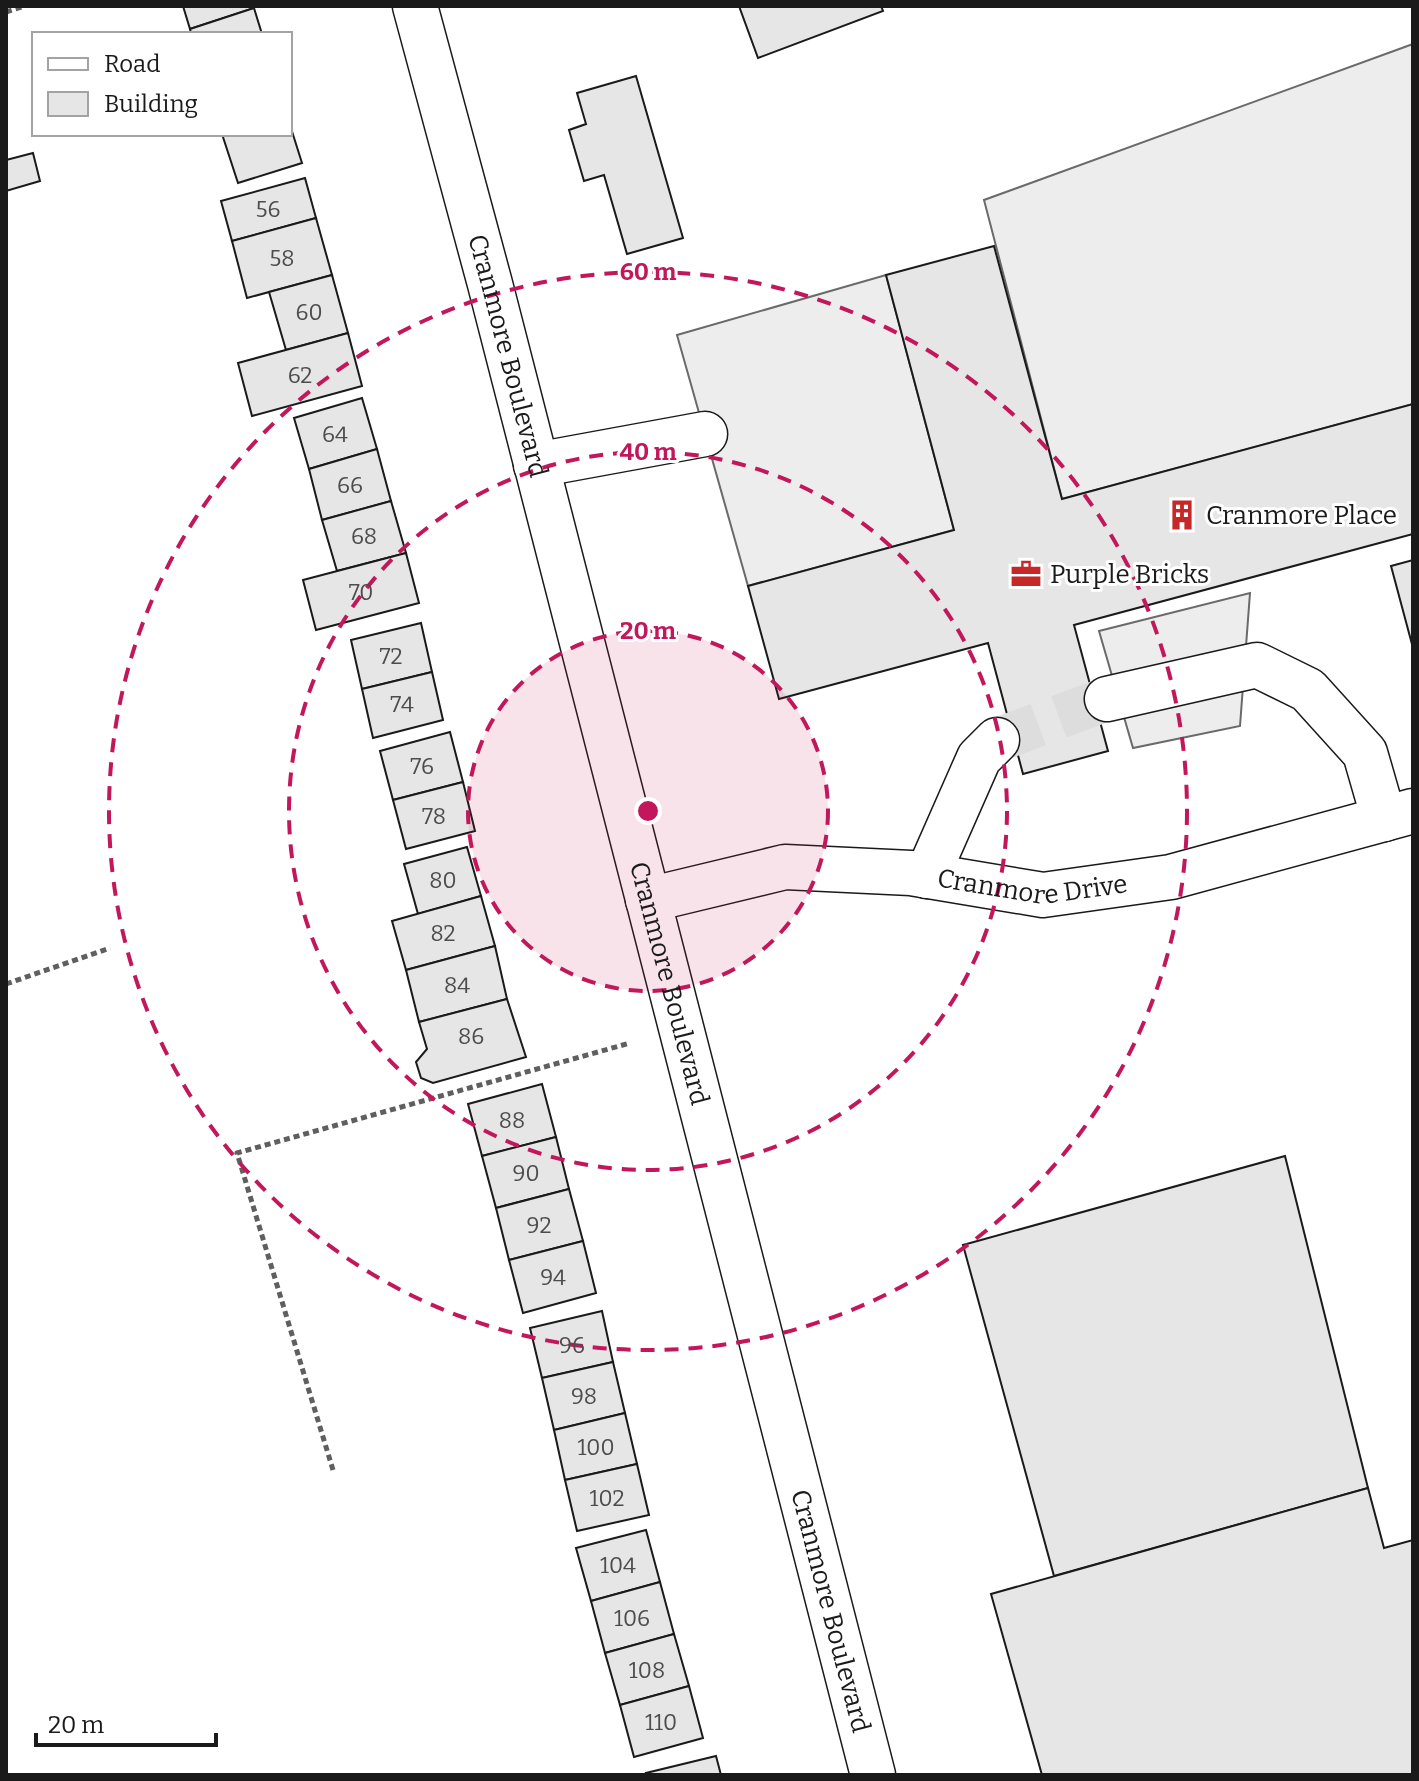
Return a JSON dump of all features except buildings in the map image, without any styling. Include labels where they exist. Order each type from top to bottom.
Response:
[{"type":"street","name":"Cranmore Boulevard","points":[[415,6],[873,1775]]},
{"type":"street","points":[[536,465],[705,434]]},
{"type":"street","points":[[1107,699],[1257,665],[1308,690],[1365,753],[1398,815]]},
{"type":"street","points":[[927,876],[979,758],[997,740]]},
{"type":"street","name":"Cranmore Drive","points":[[648,900],[785,867],[927,876],[1043,895],[1171,877],[1398,815]]},
{"type":"path","points":[[6,12],[25,6]]},
{"type":"path","points":[[6,984],[110,948]]},
{"type":"path","points":[[333,1470],[237,1153],[681,1029]]},
{"type":"shaded area","points":[[1413,44],[1413,404],[1062,499],[984,200]]},
{"type":"shaded area","points":[[886,275],[954,530],[748,586],[677,335]]},
{"type":"shaded area","points":[[1250,593],[1240,726],[1133,748],[1099,631]]},
{"type":"tunnel","points":[[997,740],[1107,699]]},
{"type":"place","name":"Cranmore Place","points":[[1182,515]]},
{"type":"place","name":"Purple Bricks","points":[[1026,574]]}]
